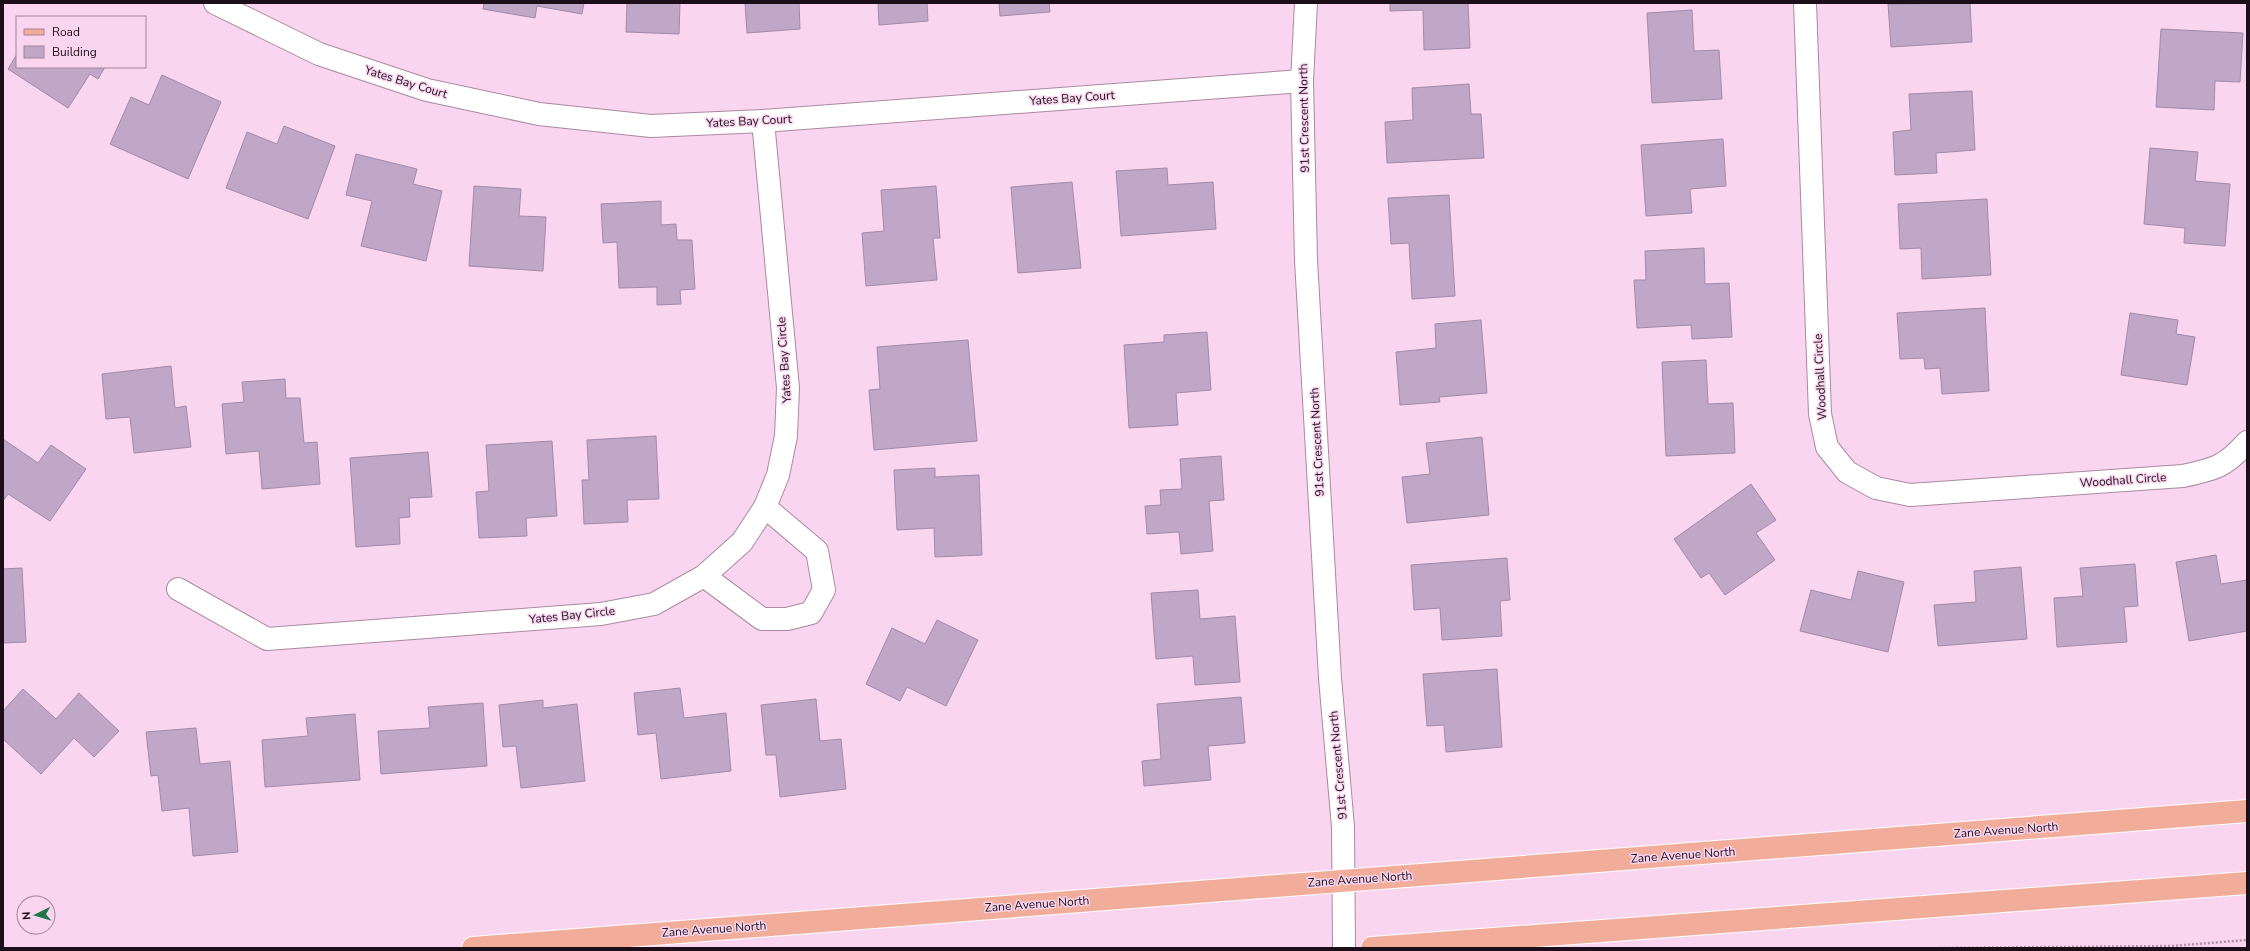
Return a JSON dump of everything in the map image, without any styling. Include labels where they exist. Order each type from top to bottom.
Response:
[{"type":"main road","name":"Zane Avenue North","points":[[473,948],[1344,880],[2247,812]]},
{"type":"main road","points":[[1372,948],[2247,883]]},
{"type":"street","name":"Yates Bay Court","points":[[215,3],[320,54],[427,90],[539,114],[651,126],[763,121],[1302,82]]},
{"type":"street","name":"91st Crescent North","points":[[1306,3],[1302,82],[1306,260],[1330,678],[1342,815],[1344,948]]},
{"type":"street","name":"Woodhall Circle","points":[[1805,3],[1820,414],[1827,447],[1847,472],[1876,488],[1910,495],[2183,476],[2208,471],[2231,460],[2247,442]]},
{"type":"street","name":"Yates Bay Circle","points":[[178,589],[267,639],[601,614],[654,604],[704,576],[742,542],[765,507],[778,475],[786,436],[788,388],[763,121]]},
{"type":"street","points":[[704,576],[762,619],[787,619],[811,613],[824,590],[817,551],[765,507]]},
{"type":"path","points":[[1940,948],[2172,946],[2247,940]]},
{"type":"building","points":[[484,3],[584,3],[582,14],[537,6],[535,18],[483,9]]},
{"type":"building","points":[[627,3],[680,3],[679,34],[626,32]]},
{"type":"building","points":[[745,3],[799,3],[800,29],[747,33]]},
{"type":"building","points":[[878,3],[927,3],[928,21],[879,25]]},
{"type":"building","points":[[999,3],[1049,3],[1050,12],[1000,16]]},
{"type":"building","points":[[1390,3],[1468,3],[1470,48],[1424,50],[1423,10],[1390,11]]},
{"type":"building","points":[[1970,3],[1972,42],[1891,47],[1888,4]]},
{"type":"building","points":[[1692,10],[1694,51],[1719,50],[1722,99],[1652,103],[1647,13]]},
{"type":"building","points":[[2161,29],[2243,33],[2240,82],[2215,81],[2214,110],[2156,107]]},
{"type":"building","points":[[16,56],[16,68],[104,68],[98,79],[90,74],[68,108],[8,69]]},
{"type":"building","points":[[162,75],[221,102],[188,179],[110,144],[131,97],[149,105]]},
{"type":"building","points":[[1469,84],[1471,114],[1481,114],[1484,158],[1387,163],[1385,122],[1413,120],[1412,88]]},
{"type":"building","points":[[1972,91],[1975,150],[1936,153],[1937,173],[1895,175],[1893,132],[1911,130],[1909,94]]},
{"type":"building","points":[[284,126],[335,146],[308,219],[226,188],[247,132],[277,144]]},
{"type":"building","points":[[1723,139],[1726,186],[1690,189],[1692,213],[1646,216],[1641,145]]},
{"type":"building","points":[[2150,148],[2198,152],[2195,181],[2230,184],[2225,246],[2184,243],[2185,228],[2144,224]]},
{"type":"building","points":[[356,154],[417,169],[413,184],[442,191],[426,261],[361,246],[372,201],[346,195]]},
{"type":"building","points":[[1167,168],[1168,185],[1213,182],[1216,229],[1121,236],[1116,171]]},
{"type":"building","points":[[1072,182],[1081,268],[1018,273],[1011,187]]},
{"type":"building","points":[[474,186],[521,189],[519,216],[546,217],[543,271],[469,266]]},
{"type":"building","points":[[936,186],[940,238],[933,238],[937,280],[866,286],[862,233],[884,231],[881,190]]},
{"type":"building","points":[[1449,195],[1455,296],[1412,299],[1409,243],[1391,244],[1388,198]]},
{"type":"building","points":[[1987,199],[1991,275],[1922,279],[1921,248],[1900,249],[1898,204]]},
{"type":"building","points":[[661,201],[661,225],[676,224],[677,240],[692,240],[695,289],[680,290],[681,304],[657,305],[657,287],[619,288],[617,242],[603,243],[601,204]]},
{"type":"building","points":[[1704,248],[1705,284],[1729,283],[1732,337],[1692,339],[1691,325],[1637,328],[1634,280],[1646,280],[1645,251]]},
{"type":"building","points":[[1985,308],[1989,391],[1942,394],[1940,368],[1925,369],[1924,358],[1900,359],[1897,313]]},
{"type":"building","points":[[2130,313],[2178,320],[2176,334],[2195,337],[2187,385],[2121,375]]},
{"type":"building","points":[[1481,320],[1487,393],[1439,397],[1440,402],[1400,405],[1396,352],[1436,348],[1435,324]]},
{"type":"building","points":[[1207,332],[1211,390],[1176,393],[1178,425],[1129,428],[1124,345],[1164,342],[1164,335]]},
{"type":"building","points":[[968,340],[977,441],[874,450],[869,390],[880,389],[877,347]]},
{"type":"building","points":[[1706,360],[1708,404],[1733,403],[1735,453],[1666,456],[1662,362]]},
{"type":"building","points":[[171,366],[175,408],[186,406],[191,447],[134,453],[130,417],[106,419],[102,374]]},
{"type":"building","points":[[285,379],[286,398],[300,398],[304,443],[317,442],[320,484],[262,489],[259,451],[226,454],[222,404],[244,402],[242,382]]},
{"type":"building","points":[[656,436],[659,499],[627,500],[628,522],[584,524],[582,480],[589,480],[587,440]]},
{"type":"building","points":[[1482,437],[1489,515],[1407,523],[1402,477],[1430,474],[1426,443]]},
{"type":"building","points":[[3,439],[38,463],[51,445],[86,469],[50,521],[8,494],[3,501]]},
{"type":"building","points":[[552,441],[557,516],[526,518],[527,536],[479,538],[476,492],[489,491],[486,445]]},
{"type":"building","points":[[428,452],[432,497],[409,498],[410,517],[399,518],[400,544],[356,547],[350,458]]},
{"type":"building","points":[[1221,456],[1224,500],[1209,501],[1213,551],[1181,554],[1179,532],[1147,534],[1145,506],[1161,505],[1160,490],[1182,489],[1180,459]]},
{"type":"building","points":[[935,468],[935,477],[979,475],[982,555],[935,557],[934,528],[897,530],[894,470]]},
{"type":"building","points":[[1751,484],[1776,520],[1756,533],[1775,560],[1725,595],[1709,573],[1701,578],[1674,539]]},
{"type":"building","points":[[2216,555],[2221,584],[2247,580],[2247,631],[2189,641],[2176,562]]},
{"type":"building","points":[[1507,558],[1510,600],[1500,601],[1502,636],[1442,640],[1440,608],[1414,610],[1411,565]]},
{"type":"building","points":[[2135,564],[2138,606],[2124,607],[2127,642],[2057,647],[2054,598],[2083,596],[2080,568]]},
{"type":"building","points":[[2021,567],[2027,639],[1938,646],[1934,605],[1976,602],[1974,571]]},
{"type":"building","points":[[22,568],[26,642],[3,643],[3,569]]},
{"type":"building","points":[[1858,571],[1904,582],[1888,652],[1800,631],[1811,590],[1851,600]]},
{"type":"building","points":[[1198,590],[1200,619],[1235,616],[1240,682],[1195,685],[1193,656],[1156,659],[1151,593]]},
{"type":"building","points":[[937,620],[978,640],[946,706],[907,687],[900,701],[866,684],[892,628],[925,644]]},
{"type":"building","points":[[1497,669],[1502,747],[1446,752],[1444,725],[1427,726],[1423,674]]},
{"type":"building","points":[[680,688],[684,718],[726,713],[731,771],[661,779],[656,733],[638,735],[634,693]]},
{"type":"building","points":[[23,689],[56,719],[79,693],[119,731],[94,757],[74,738],[41,774],[3,739],[3,711]]},
{"type":"building","points":[[1241,697],[1245,743],[1208,746],[1211,780],[1144,786],[1142,761],[1161,759],[1157,704]]},
{"type":"building","points":[[816,699],[820,741],[841,739],[846,789],[780,797],[776,755],[766,755],[761,705]]},
{"type":"building","points":[[543,700],[543,708],[577,704],[585,781],[521,788],[516,746],[503,747],[499,705]]},
{"type":"building","points":[[483,703],[487,766],[381,774],[378,731],[430,728],[428,707]]},
{"type":"building","points":[[355,714],[360,780],[265,787],[262,740],[308,736],[306,718]]},
{"type":"building","points":[[196,728],[200,764],[230,761],[238,852],[193,856],[189,808],[162,811],[158,775],[151,776],[146,732]]}]
